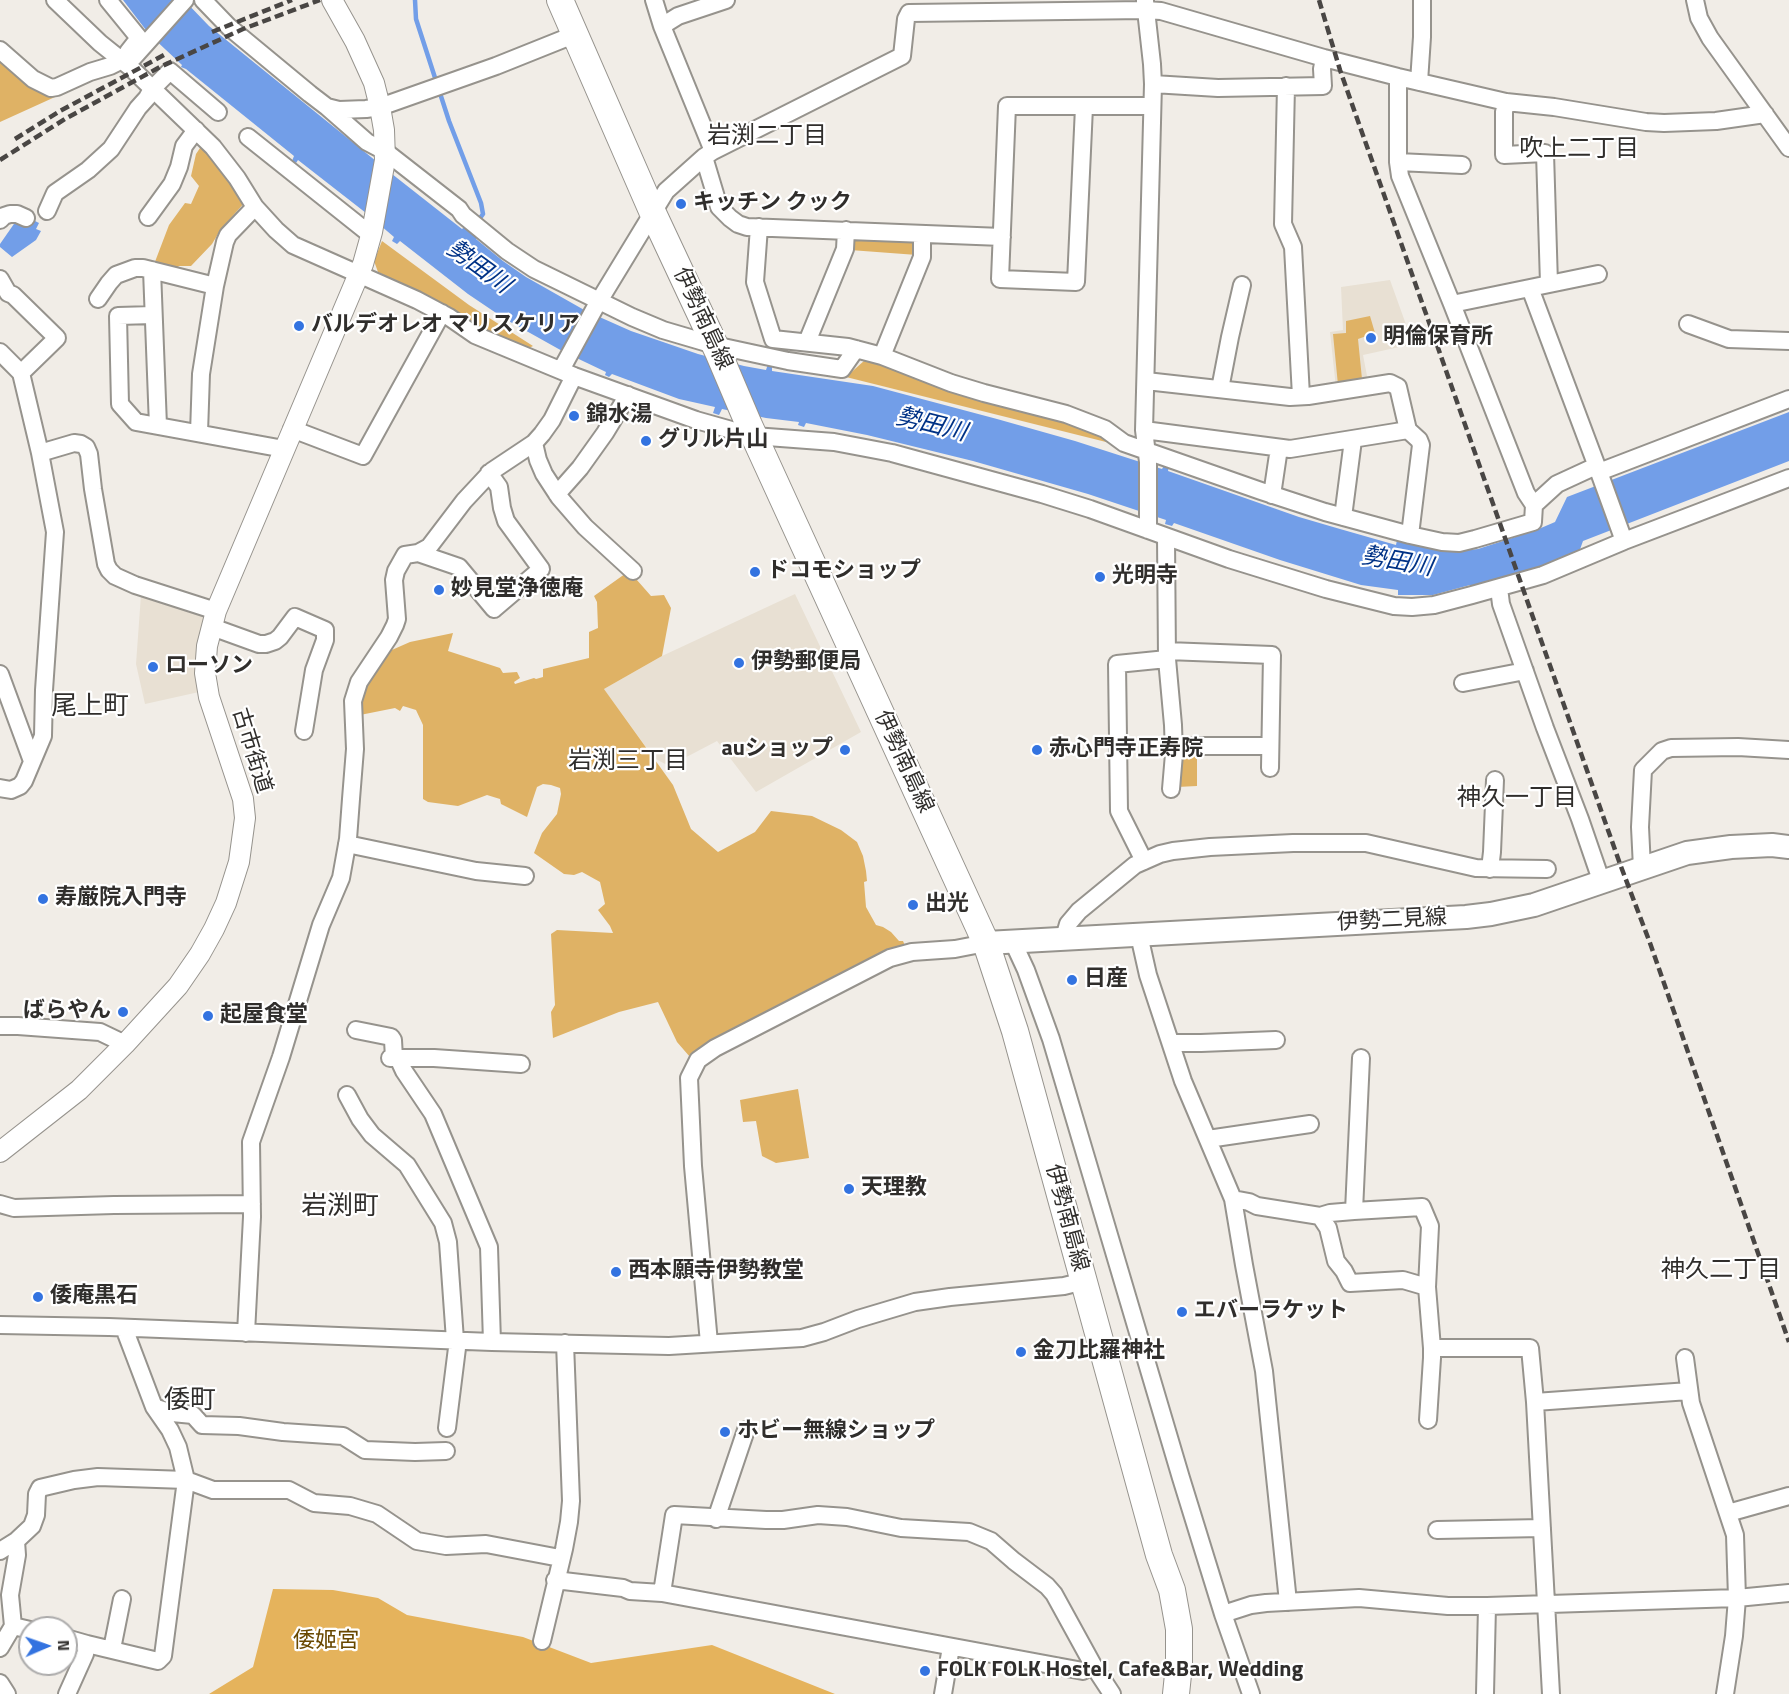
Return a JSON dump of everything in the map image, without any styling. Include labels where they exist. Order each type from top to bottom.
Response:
[{"type":"main road","name":"伊勢南島線","points":[[560,0],[652,211],[986,943],[1015,1031],[1159,1555],[1172,1590],[1179,1629],[1176,1694]]},
{"type":"main road","name":"伊勢二見線","points":[[986,943],[1466,917],[1534,905],[1687,853],[1731,847],[1772,845],[1789,847]]},
{"type":"main road","name":"伊勢南島線","points":[[1159,1555],[1166,1630],[1161,1694]]},
{"type":"street","points":[[56,0],[100,43],[127,59],[152,89],[196,130],[237,178],[255,207],[293,245],[400,291],[442,313],[475,336],[696,420],[892,453],[1148,526],[1166,537],[1326,589],[1394,606],[1412,608],[1434,605],[1544,575],[1623,539],[1789,478]]},
{"type":"street","points":[[108,0],[139,38],[127,59]]},
{"type":"street","points":[[0,50],[33,80],[51,88],[57,87],[127,59],[185,0]]},
{"type":"street","points":[[203,0],[229,27],[327,106],[367,142],[459,209],[507,251],[534,269],[598,303],[663,330],[716,348],[842,369],[856,349]]},
{"type":"street","name":"古市街道","points":[[0,1152],[79,1090],[178,986],[200,954],[226,903],[239,862],[244,828],[243,799],[209,697],[205,673],[206,654],[214,619],[359,273],[372,233],[386,156],[380,106],[366,62],[332,0]]},
{"type":"street","points":[[654,0],[708,154],[719,207],[738,224],[747,227],[1002,237]]},
{"type":"street","points":[[662,26],[678,16],[726,0]]},
{"type":"street","points":[[1419,82],[1422,0]]},
{"type":"street","points":[[1695,0],[1700,18],[1710,38],[1789,148]]},
{"type":"street","points":[[246,1333],[252,1204],[251,1142],[281,1057],[321,925],[341,878],[347,844],[355,749],[353,701],[359,682],[389,637],[397,619],[394,580],[396,571],[405,555],[418,553],[429,547],[489,473],[534,443],[542,434],[552,420],[566,370],[598,303],[652,211],[666,191],[708,154],[902,56],[907,7],[1145,5],[1324,58],[1506,102],[1664,123],[1716,121],[1765,114]]},
{"type":"street","points":[[1145,5],[1153,84],[1144,430],[1148,456],[1148,526]]},
{"type":"street","points":[[327,106],[339,110],[380,106],[506,62],[576,34]]},
{"type":"street","points":[[1153,84],[1207,88],[1323,86],[1324,58]]},
{"type":"street","points":[[47,211],[54,193],[88,170],[111,148],[152,89],[170,70],[218,112]]},
{"type":"street","points":[[759,227],[755,282],[773,339],[856,349],[882,356],[973,390],[1066,414],[1105,429],[1148,456],[1343,517],[1410,535],[1459,543],[1533,522],[1534,505],[1526,493],[1400,176],[1398,77]]},
{"type":"street","points":[[1286,86],[1283,224],[1293,247],[1301,396]]},
{"type":"street","points":[[1506,102],[1504,155],[1545,153],[1549,284]]},
{"type":"street","points":[[1084,107],[1076,282],[1000,279],[1007,106],[1151,106]]},
{"type":"street","points":[[148,217],[172,184],[184,146],[196,130]]},
{"type":"street","points":[[248,137],[372,233]]},
{"type":"street","points":[[1398,162],[1462,165]]},
{"type":"street","points":[[199,433],[201,374],[215,286],[225,242],[228,235],[255,207]]},
{"type":"street","points":[[0,220],[10,214],[26,218]]},
{"type":"street","points":[[807,342],[845,249],[846,230]]},
{"type":"street","points":[[882,356],[922,257],[922,234]]},
{"type":"street","points":[[98,299],[108,283],[120,273],[135,268],[215,286]]},
{"type":"street","points":[[152,270],[158,426]]},
{"type":"street","points":[[1452,304],[1598,274]]},
{"type":"street","points":[[0,279],[8,293],[14,295],[57,338],[21,373]]},
{"type":"street","points":[[1220,389],[1242,285]]},
{"type":"street","points":[[1530,288],[1623,539]]},
{"type":"street","points":[[292,429],[363,456],[442,313]]},
{"type":"street","points":[[153,315],[118,316],[120,404],[136,422],[284,449]]},
{"type":"street","points":[[1688,324],[1729,339],[1789,340]]},
{"type":"street","points":[[0,352],[21,373],[40,453],[55,532],[43,736],[24,782],[11,790],[0,788]]},
{"type":"street","points":[[1146,381],[1290,397],[1390,383],[1398,387],[1408,430],[1421,445],[1410,535]]},
{"type":"street","points":[[557,494],[580,468],[628,395]]},
{"type":"street","points":[[1534,505],[1557,484],[1598,472],[1789,399]]},
{"type":"street","points":[[1144,430],[1290,449],[1408,430]]},
{"type":"street","points":[[1343,517],[1353,440]]},
{"type":"street","points":[[40,453],[74,443],[86,447],[106,564],[108,570],[115,576],[214,619],[260,644],[275,641],[295,616],[325,630],[314,670],[304,731]]},
{"type":"street","points":[[534,443],[544,474],[557,494],[585,527],[633,571]]},
{"type":"street","points":[[1272,495],[1279,448]]},
{"type":"street","points":[[418,553],[459,567],[494,609],[541,569],[506,521],[499,487],[489,473]]},
{"type":"street","points":[[1166,537],[1167,655],[1174,746],[1171,789]]},
{"type":"street","points":[[1499,588],[1501,604],[1602,883]]},
{"type":"street","points":[[1144,861],[1119,811],[1118,664],[1167,655],[1272,655],[1270,768]]},
{"type":"street","points":[[1463,683],[1525,670]]},
{"type":"street","points":[[0,674],[32,762]]},
{"type":"street","points":[[1174,746],[1270,746]]},
{"type":"street","points":[[1642,868],[1640,826],[1643,770],[1662,752],[1671,748],[1738,747],[1789,750]]},
{"type":"street","points":[[1490,869],[1495,780]]},
{"type":"street","points":[[1064,938],[1068,924],[1079,911],[1136,865],[1173,851],[1293,843],[1366,843],[1445,863],[1476,868],[1547,869]]},
{"type":"street","points":[[347,844],[476,871],[525,876]]},
{"type":"street","points":[[1139,935],[1148,975],[1183,1081],[1233,1199],[1264,1371],[1288,1602]]},
{"type":"street","points":[[1013,942],[1026,970],[1051,1039],[1223,1614],[1251,1694]]},
{"type":"street","points":[[708,1343],[693,1166],[689,1078],[698,1059],[715,1048],[890,958],[912,952],[955,949],[986,943]]},
{"type":"street","points":[[0,1026],[100,1032],[125,1044]]},
{"type":"street","points":[[356,1030],[390,1037],[393,1041],[393,1058],[433,1114],[489,1246],[492,1342]]},
{"type":"street","points":[[1171,1043],[1276,1040]]},
{"type":"street","points":[[393,1058],[434,1058],[520,1064]]},
{"type":"street","points":[[1354,1211],[1360,1058]]},
{"type":"street","points":[[347,1095],[372,1135],[407,1165],[443,1223],[448,1242],[456,1340],[447,1428]]},
{"type":"street","points":[[1208,1139],[1310,1124]]},
{"type":"street","points":[[1233,1199],[1257,1206],[1320,1216],[1330,1213],[1422,1206],[1430,1226],[1427,1287],[1432,1358],[1428,1420]]},
{"type":"street","points":[[0,1204],[14,1208],[252,1204]]},
{"type":"street","points":[[1320,1216],[1328,1228],[1336,1261],[1350,1283],[1403,1280],[1427,1287]]},
{"type":"street","points":[[0,1325],[669,1346],[802,1338],[858,1318],[915,1302],[1064,1286],[1084,1281]]},
{"type":"street","points":[[78,1641],[158,1661],[164,1656],[186,1480],[178,1447],[170,1430],[154,1407],[124,1328]]},
{"type":"street","points":[[542,1641],[569,1522],[571,1502],[565,1343]]},
{"type":"street","points":[[1432,1348],[1530,1348],[1551,1694]]},
{"type":"street","points":[[1685,1358],[1691,1403],[1735,1535],[1737,1598],[1725,1694]]},
{"type":"street","points":[[1535,1402],[1689,1391]]},
{"type":"street","points":[[154,1407],[172,1413],[193,1415],[202,1425],[239,1426],[343,1436],[365,1450],[446,1451]]},
{"type":"street","points":[[716,1519],[746,1430]]},
{"type":"street","points":[[0,1551],[16,1541],[32,1526],[36,1515],[36,1494],[40,1488],[98,1477],[186,1480],[213,1490],[289,1490],[314,1503],[350,1506],[377,1514],[417,1541],[446,1546],[486,1544],[560,1558]]},
{"type":"street","points":[[1728,1513],[1789,1496]]},
{"type":"street","points":[[662,1593],[674,1515],[716,1519],[783,1520],[818,1515],[847,1517],[901,1528],[969,1532],[991,1540],[1047,1586],[1054,1594],[1112,1694]]},
{"type":"street","points":[[1437,1530],[1542,1528]]},
{"type":"street","points":[[16,1541],[17,1556],[10,1595],[5,1601],[18,1622]]},
{"type":"street","points":[[555,1580],[623,1588],[630,1591],[662,1593],[1083,1671],[1094,1665]]},
{"type":"street","points":[[1223,1614],[1266,1603],[1359,1598],[1448,1606],[1487,1606],[1737,1598],[1789,1593]]},
{"type":"street","points":[[112,1649],[122,1599]]},
{"type":"street","points":[[1485,1694],[1487,1606]]},
{"type":"street","points":[[0,1648],[18,1632]]},
{"type":"street","points":[[67,1694],[85,1654],[87,1644]]},
{"type":"street","points":[[943,1694],[951,1647]]},
{"type":"street","points":[[0,1683],[7,1694]]},
{"type":"shaded area","points":[[0,60],[28,85],[55,97],[0,122]]},
{"type":"shaded area","points":[[202,145],[246,201],[221,229],[212,244],[191,266],[179,266],[173,272],[153,267],[169,225],[185,203],[191,204],[199,186],[191,176],[196,154]]},
{"type":"shaded area","points":[[851,237],[917,241],[917,255],[850,250]]},
{"type":"shaded area","points":[[382,241],[469,305],[533,346],[529,348],[485,331],[452,310],[378,272],[374,261]]},
{"type":"shaded area","name":"明倫保育所","points":[[1390,280],[1413,344],[1363,355],[1368,381],[1336,388],[1330,332],[1343,330],[1341,287]]},
{"type":"shaded area","points":[[1370,316],[1375,333],[1358,339],[1362,379],[1338,385],[1333,334],[1346,333],[1346,321]]},
{"type":"shaded area","points":[[865,360],[889,365],[1098,432],[1114,444],[846,377]]},
{"type":"shaded area","points":[[629,571],[651,596],[664,595],[671,608],[662,656],[604,689],[673,785],[691,829],[718,852],[755,832],[771,811],[812,816],[841,830],[857,842],[863,856],[867,881],[864,882],[866,907],[876,925],[891,932],[899,941],[903,941],[906,948],[690,1057],[677,1042],[658,1002],[619,1012],[553,1038],[551,1012],[555,1005],[551,934],[557,930],[613,933],[598,910],[605,904],[600,882],[582,872],[574,875],[564,874],[534,853],[542,833],[557,814],[560,788],[543,784],[537,787],[527,817],[501,804],[500,799],[487,795],[458,806],[428,802],[423,799],[423,725],[416,710],[403,706],[400,711],[395,708],[360,715],[363,681],[385,653],[410,642],[453,633],[448,651],[500,668],[503,673],[517,672],[520,678],[514,682],[515,684],[543,677],[543,669],[589,658],[589,632],[598,628],[597,602],[594,596]]},
{"type":"shaded area","points":[[795,594],[861,732],[756,792],[717,741],[675,763],[667,765],[654,758],[604,689],[662,656]]},
{"type":"shaded area","points":[[141,595],[201,613],[204,620],[199,692],[145,704],[136,664]]},
{"type":"shaded area","points":[[1184,752],[1197,753],[1197,786],[1177,787],[1178,759]]},
{"type":"shaded area","points":[[798,1089],[809,1158],[776,1163],[762,1156],[756,1121],[743,1122],[740,1100]]},
{"type":"green space","name":"倭姬宮","points":[[273,1589],[333,1590],[378,1598],[407,1615],[523,1637],[591,1663],[712,1645],[835,1694],[209,1694],[253,1667]]},
{"type":"water","name":"勢田川","points":[[123,0],[184,0],[209,26],[462,229],[467,225],[479,234],[476,239],[526,277],[586,311],[631,331],[698,354],[744,366],[766,370],[768,364],[772,365],[772,371],[873,386],[1075,441],[1162,469],[1165,464],[1169,466],[1168,471],[1340,529],[1396,545],[1397,540],[1441,551],[1478,549],[1534,531],[1555,522],[1567,497],[1789,412],[1789,461],[1583,541],[1578,555],[1526,574],[1475,589],[1470,585],[1433,595],[1398,595],[1398,590],[1361,585],[1174,523],[1172,526],[1165,524],[1166,520],[1088,494],[973,461],[867,435],[806,423],[804,427],[798,425],[799,422],[722,409],[719,415],[713,413],[715,407],[679,399],[612,374],[609,377],[605,375],[606,372],[564,352],[505,319],[468,294],[400,241],[397,244],[392,241],[394,237],[366,213],[298,160],[296,163],[292,161],[294,156],[181,67],[182,65],[149,34]]},
{"type":"water","points":[[31,219],[39,223],[36,229],[41,231],[36,240],[12,257],[0,247],[0,244],[16,221]]},
{"type":"waterway","points":[[415,0],[416,19],[449,121],[481,203],[483,214],[478,221]]},
{"type":"railway","points":[[212,32],[292,0]]},
{"type":"railway","points":[[0,160],[65,119],[160,67],[243,29],[320,0]]},
{"type":"railway","points":[[1319,0],[1340,70],[1789,1342]]},
{"type":"railway","points":[[15,139],[60,111],[164,55]]},
{"type":"place","name":"キッチン クック","points":[[681,204]]},
{"type":"place","name":"バルデオレオ マリスケリア","points":[[299,326]]},
{"type":"place","name":"明倫保育所","points":[[1371,338]]},
{"type":"place","name":"錦水湯","points":[[574,416]]},
{"type":"place","name":"グリル片山","points":[[646,441]]},
{"type":"place","name":"ドコモショップ","points":[[755,572]]},
{"type":"place","name":"光明寺","points":[[1100,577]]},
{"type":"place","name":"妙見堂浄徳庵","points":[[439,590]]},
{"type":"place","name":"伊勢郵便局","points":[[739,663]]},
{"type":"place","name":"ローソン","points":[[153,667]]},
{"type":"place","name":"auショップ","points":[[845,750]]},
{"type":"place","name":"赤心門寺正寿院","points":[[1037,750]]},
{"type":"place","name":"寿厳院入門寺","points":[[43,899]]},
{"type":"place","name":"出光","points":[[913,905]]},
{"type":"place","name":"日産","points":[[1072,980]]},
{"type":"place","name":"ばらやん","points":[[123,1012]]},
{"type":"place","name":"起屋食堂","points":[[208,1016]]},
{"type":"place","name":"天理教","points":[[849,1189]]},
{"type":"place","name":"西本願寺伊勢教堂","points":[[616,1272]]},
{"type":"place","name":"倭庵黒石","points":[[38,1297]]},
{"type":"place","name":"エバーラケット","points":[[1182,1312]]},
{"type":"place","name":"金刀比羅神社","points":[[1021,1352]]},
{"type":"place","name":"ホビー無線ショップ","points":[[725,1432]]},
{"type":"place","name":"FOLK FOLK Hostel, Cafe&Bar, Wedding","points":[[925,1671]]},
{"type":"district","name":"岩渕二丁目","points":[[767,137]]},
{"type":"district","name":"吹上二丁目","points":[[1579,150]]},
{"type":"district","name":"尾上町","points":[[90,708]]},
{"type":"district","name":"岩渕三丁目","points":[[628,762]]},
{"type":"district","name":"神久一丁目","points":[[1517,799]]},
{"type":"district","name":"岩渕町","points":[[340,1208]]},
{"type":"district","name":"神久二丁目","points":[[1721,1271]]},
{"type":"district","name":"倭町","points":[[190,1402]]}]
